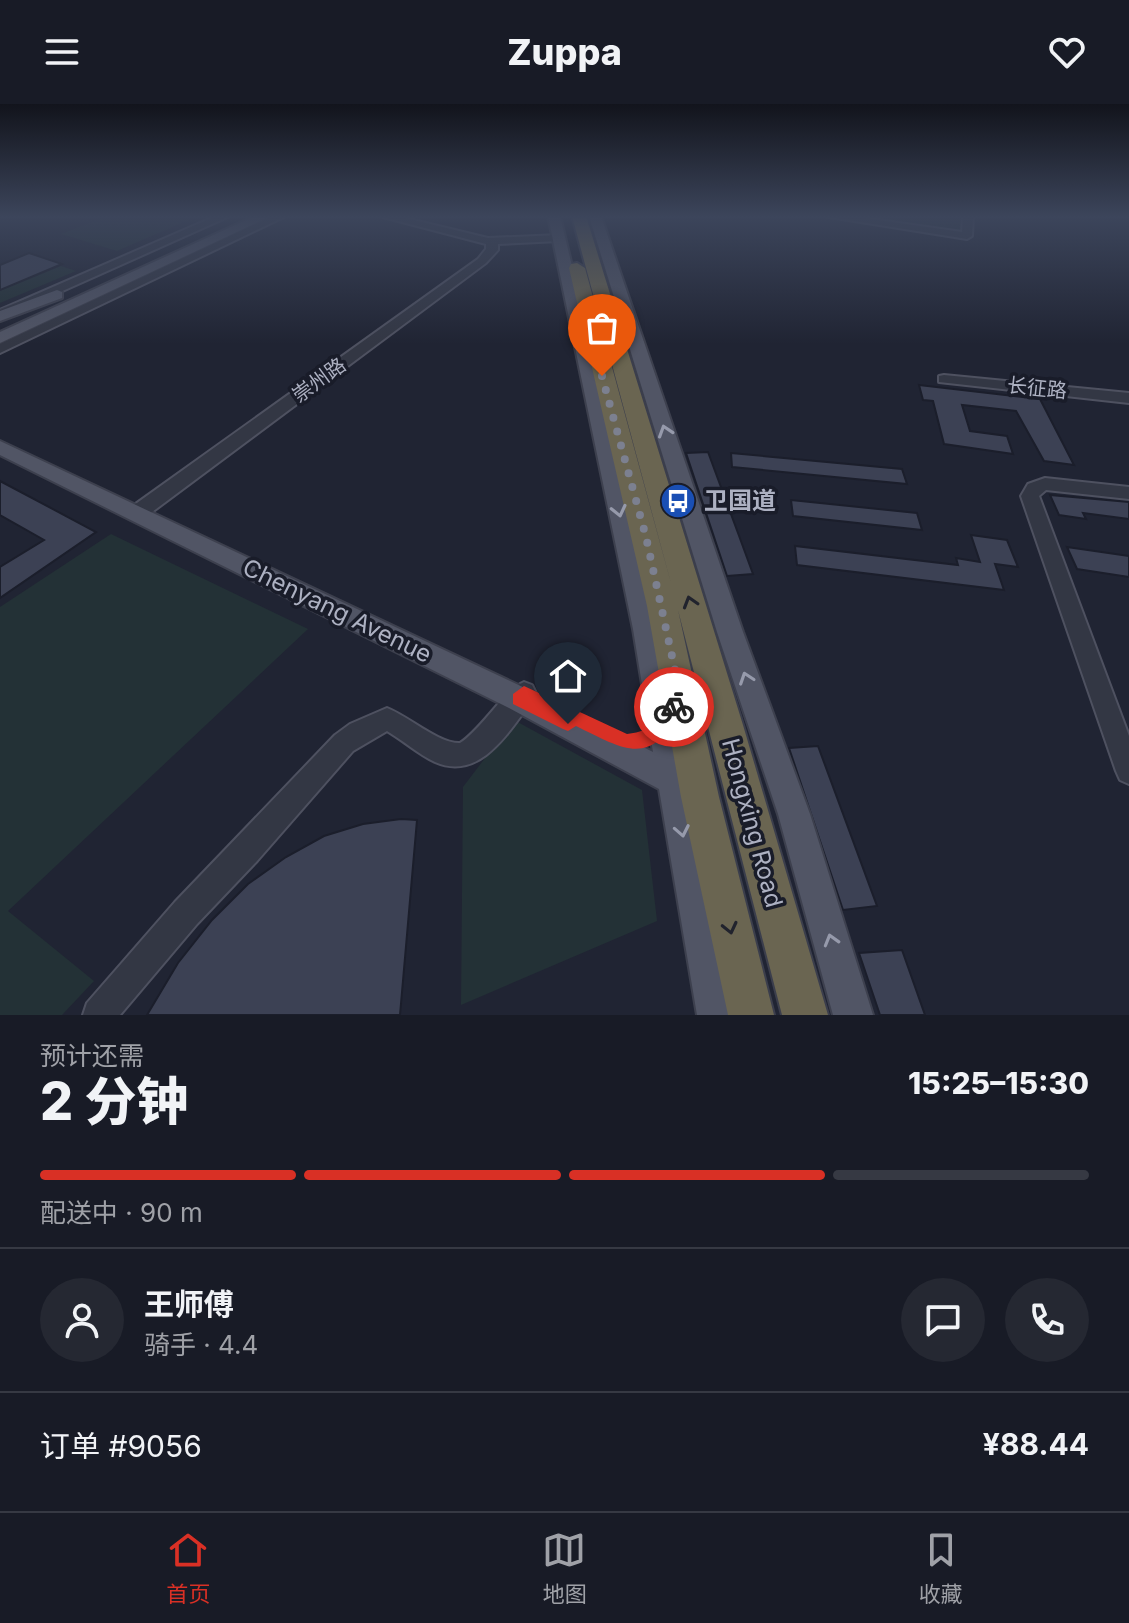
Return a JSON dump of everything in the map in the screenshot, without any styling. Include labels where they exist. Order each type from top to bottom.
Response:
[{"type":"highway","name":"Hongxing Road","points":[[571,259],[646,537],[680,693],[686,787],[751,1015]]},
{"type":"highway","name":"Hongxing Road","points":[[591,259],[712,677],[743,723],[741,782],[805,1015]]},
{"type":"highway","points":[[663,727],[680,693]]},
{"type":"main road","points":[[0,325],[146,259]]},
{"type":"main road","points":[[0,338],[174,259]]},
{"type":"main road","points":[[570,259],[646,629],[663,727],[686,787],[717,1015]]},
{"type":"main road","points":[[607,259],[743,723],[781,778],[853,1015]]},
{"type":"main road","points":[[0,316],[86,285]]},
{"type":"main road","name":"Chenyang Avenue","points":[[1,446],[522,696],[626,742],[651,737],[663,727]]},
{"type":"main road","name":"Chenyang Avenue","points":[[522,696],[686,787]]},
{"type":"street","points":[[0,316],[129,259]]},
{"type":"street","points":[[0,349],[191,259]]},
{"type":"street","name":"崇州路","points":[[140,511],[484,259]]},
{"type":"street","points":[[29,335],[102,292]]},
{"type":"street","name":"长征路","points":[[944,379],[1129,398]]},
{"type":"street","points":[[1129,493],[1045,484],[1034,488],[1030,496],[1129,771]]},
{"type":"street","points":[[99,1015],[186,913],[247,851],[344,743],[387,719],[453,756],[465,755],[482,743],[522,696]]},
{"type":"shaded area","points":[[61,266],[76,271],[0,303],[0,291]]},
{"type":"shaded area","points":[[111,534],[308,629],[8,911],[94,981],[62,1015],[0,1015],[0,607]]},
{"type":"shaded area","points":[[514,720],[642,790],[657,921],[461,1005],[463,787]]},
{"type":"building","points":[[16,259],[46,259],[62,264],[0,290],[0,265]]},
{"type":"building","points":[[919,385],[1040,399],[1074,465],[1044,461],[1016,411],[962,405],[970,431],[1007,436],[1013,454],[944,444],[933,401],[923,400]]},
{"type":"building","points":[[708,452],[753,574],[727,576],[686,453]]},
{"type":"building","points":[[731,453],[902,469],[907,484],[732,467]]},
{"type":"building","points":[[0,481],[96,532],[0,598],[0,567],[44,540],[0,515]]},
{"type":"building","points":[[1050,495],[1129,502],[1129,519],[1083,513],[1086,519],[1059,515]]},
{"type":"building","points":[[791,500],[917,513],[922,530],[793,516]]},
{"type":"building","points":[[971,535],[1007,540],[1018,567],[995,564],[1004,590],[797,565],[795,546],[958,565],[956,558],[980,562]]},
{"type":"building","points":[[1067,547],[1129,556],[1129,577],[1077,569]]},
{"type":"building","points":[[818,746],[877,906],[843,910],[789,748]]},
{"type":"building","points":[[417,820],[400,1015],[147,1015],[178,963],[212,920],[248,884],[286,857],[324,836],[363,824]]},
{"type":"building","points":[[902,950],[925,1015],[880,1015],[859,953]]},
{"type":"way so far","points":[[602,376],[662,606],[680,693],[674,707]]},
{"type":"place","name":"卫国道","points":[[678,501]]},
{"type":"route","points":[[568,724],[519,699],[524,693],[626,742],[643,740],[658,733],[674,707]]}]
